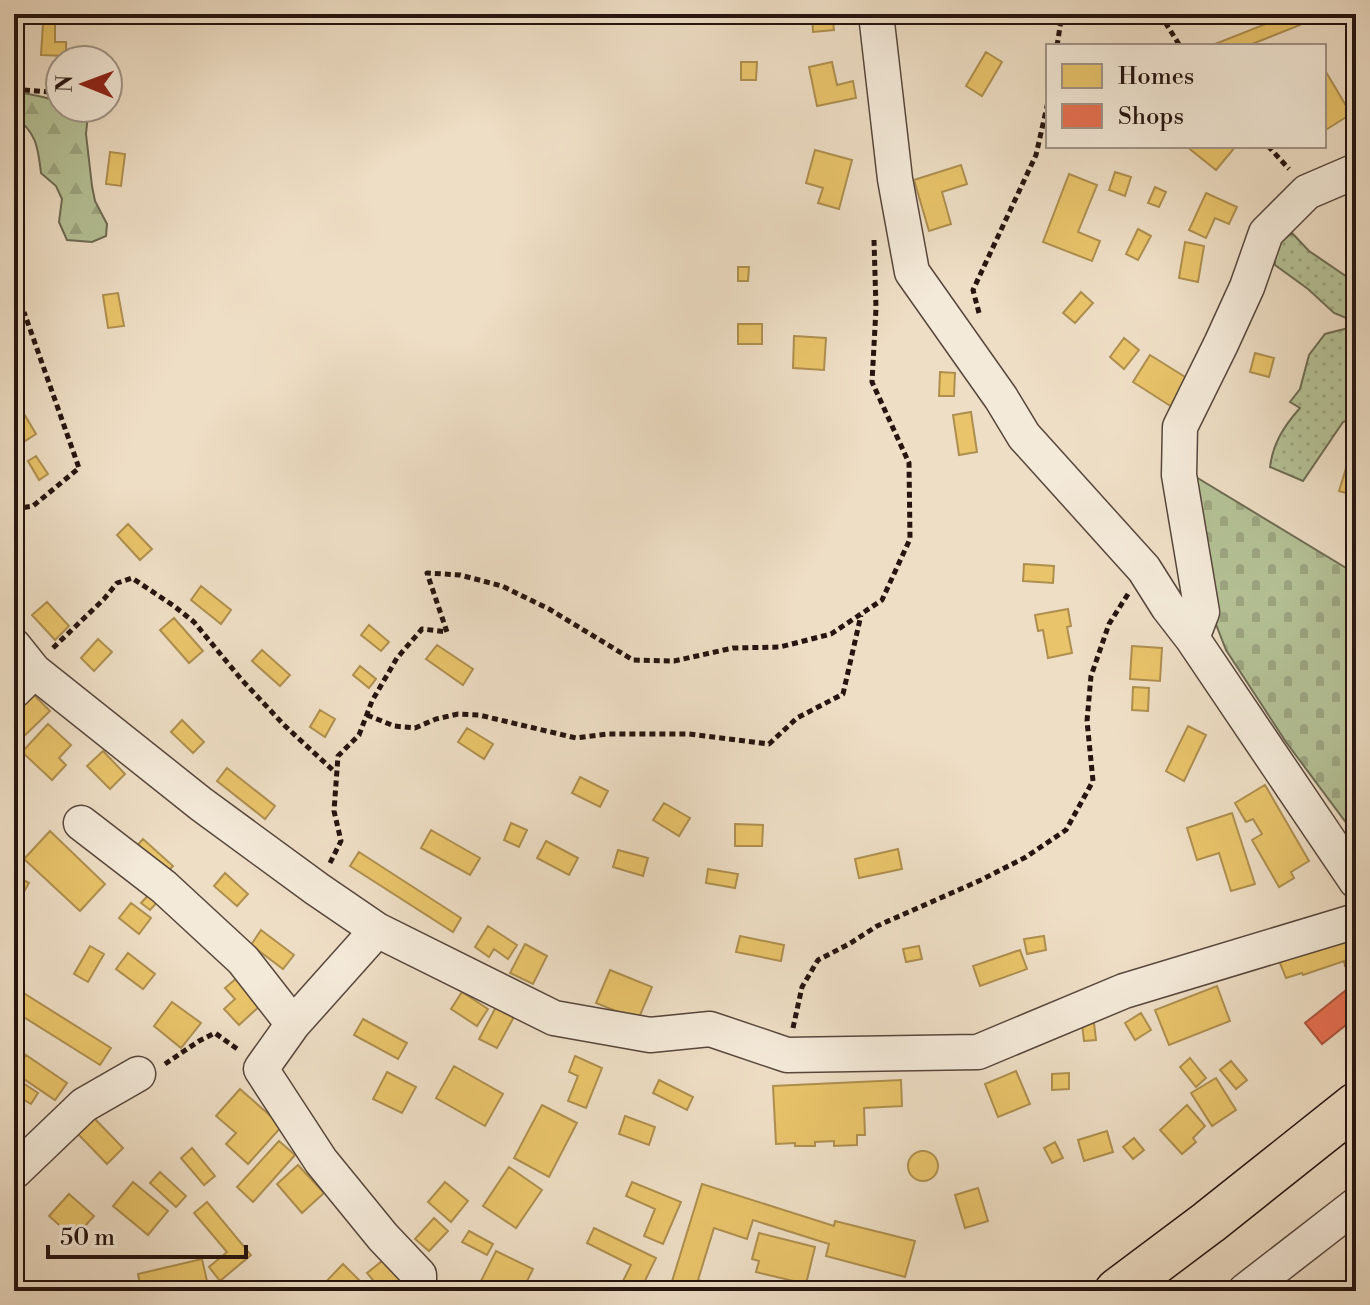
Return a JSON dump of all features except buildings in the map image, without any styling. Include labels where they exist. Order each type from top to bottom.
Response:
[{"type":"main road","points":[[1117,1291],[1356,1105]]},
{"type":"street","points":[[876,14],[895,179],[912,272],[1001,398],[1024,436],[1144,569],[1356,881]]},
{"type":"street","points":[[1192,638],[1202,612],[1179,475],[1180,427],[1247,287],[1266,233],[1307,192],[1356,171]]},
{"type":"street","points":[[23,669],[201,804],[377,930],[554,1018],[650,1035],[710,1029],[787,1055],[978,1052],[1124,991],[1356,921]]},
{"type":"street","points":[[81,823],[164,887],[243,960],[293,1024]]},
{"type":"street","points":[[377,930],[293,1024],[261,1069],[321,1161],[383,1237],[419,1275],[419,1291]]},
{"type":"street","points":[[14,1172],[84,1105],[138,1074]]},
{"type":"street","points":[[1245,1291],[1356,1205]]},
{"type":"path","points":[[1057,44],[1062,14]]},
{"type":"path","points":[[1160,14],[1179,44]]},
{"type":"path","points":[[14,89],[44,92]]},
{"type":"path","points":[[981,320],[973,290],[1036,155],[1046,111]]},
{"type":"path","points":[[317,889],[341,841],[334,811],[338,756],[359,735],[397,658],[422,629],[447,632],[427,573],[460,575],[502,586],[549,609],[633,660],[674,661],[733,648],[780,647],[831,634],[882,600],[910,539],[909,463],[872,382],[876,308],[874,231]]},
{"type":"path","points":[[14,509],[33,506],[79,468],[24,312]]},
{"type":"path","points":[[787,1055],[802,987],[818,960],[877,926],[1026,857],[1066,830],[1093,781],[1087,721],[1091,676],[1109,624],[1144,569]]},
{"type":"path","points":[[23,669],[83,620],[117,583],[132,578],[194,622],[284,725],[337,774]]},
{"type":"path","points":[[367,715],[394,726],[415,728],[458,714],[479,715],[576,738],[608,734],[689,734],[769,744],[797,718],[843,694],[861,614]]},
{"type":"path","points":[[138,1074],[167,1063],[215,1033],[261,1069]]},
{"type":"green space","points":[[14,91],[44,97],[44,124],[87,124],[92,186],[95,201],[107,224],[106,236],[92,242],[67,240],[59,222],[62,199],[56,186],[41,173],[37,147],[31,134],[14,116]]},
{"type":"green space","points":[[1292,233],[1309,251],[1356,283],[1356,322],[1334,313],[1275,265],[1273,248]]},
{"type":"green space","points":[[1356,326],[1356,416],[1343,422],[1303,481],[1270,467],[1280,435],[1300,408],[1290,402],[1300,389],[1309,355],[1325,334]]},
{"type":"green space","points":[[1191,474],[1356,574],[1356,836],[1286,742],[1226,650],[1205,596]]}]
